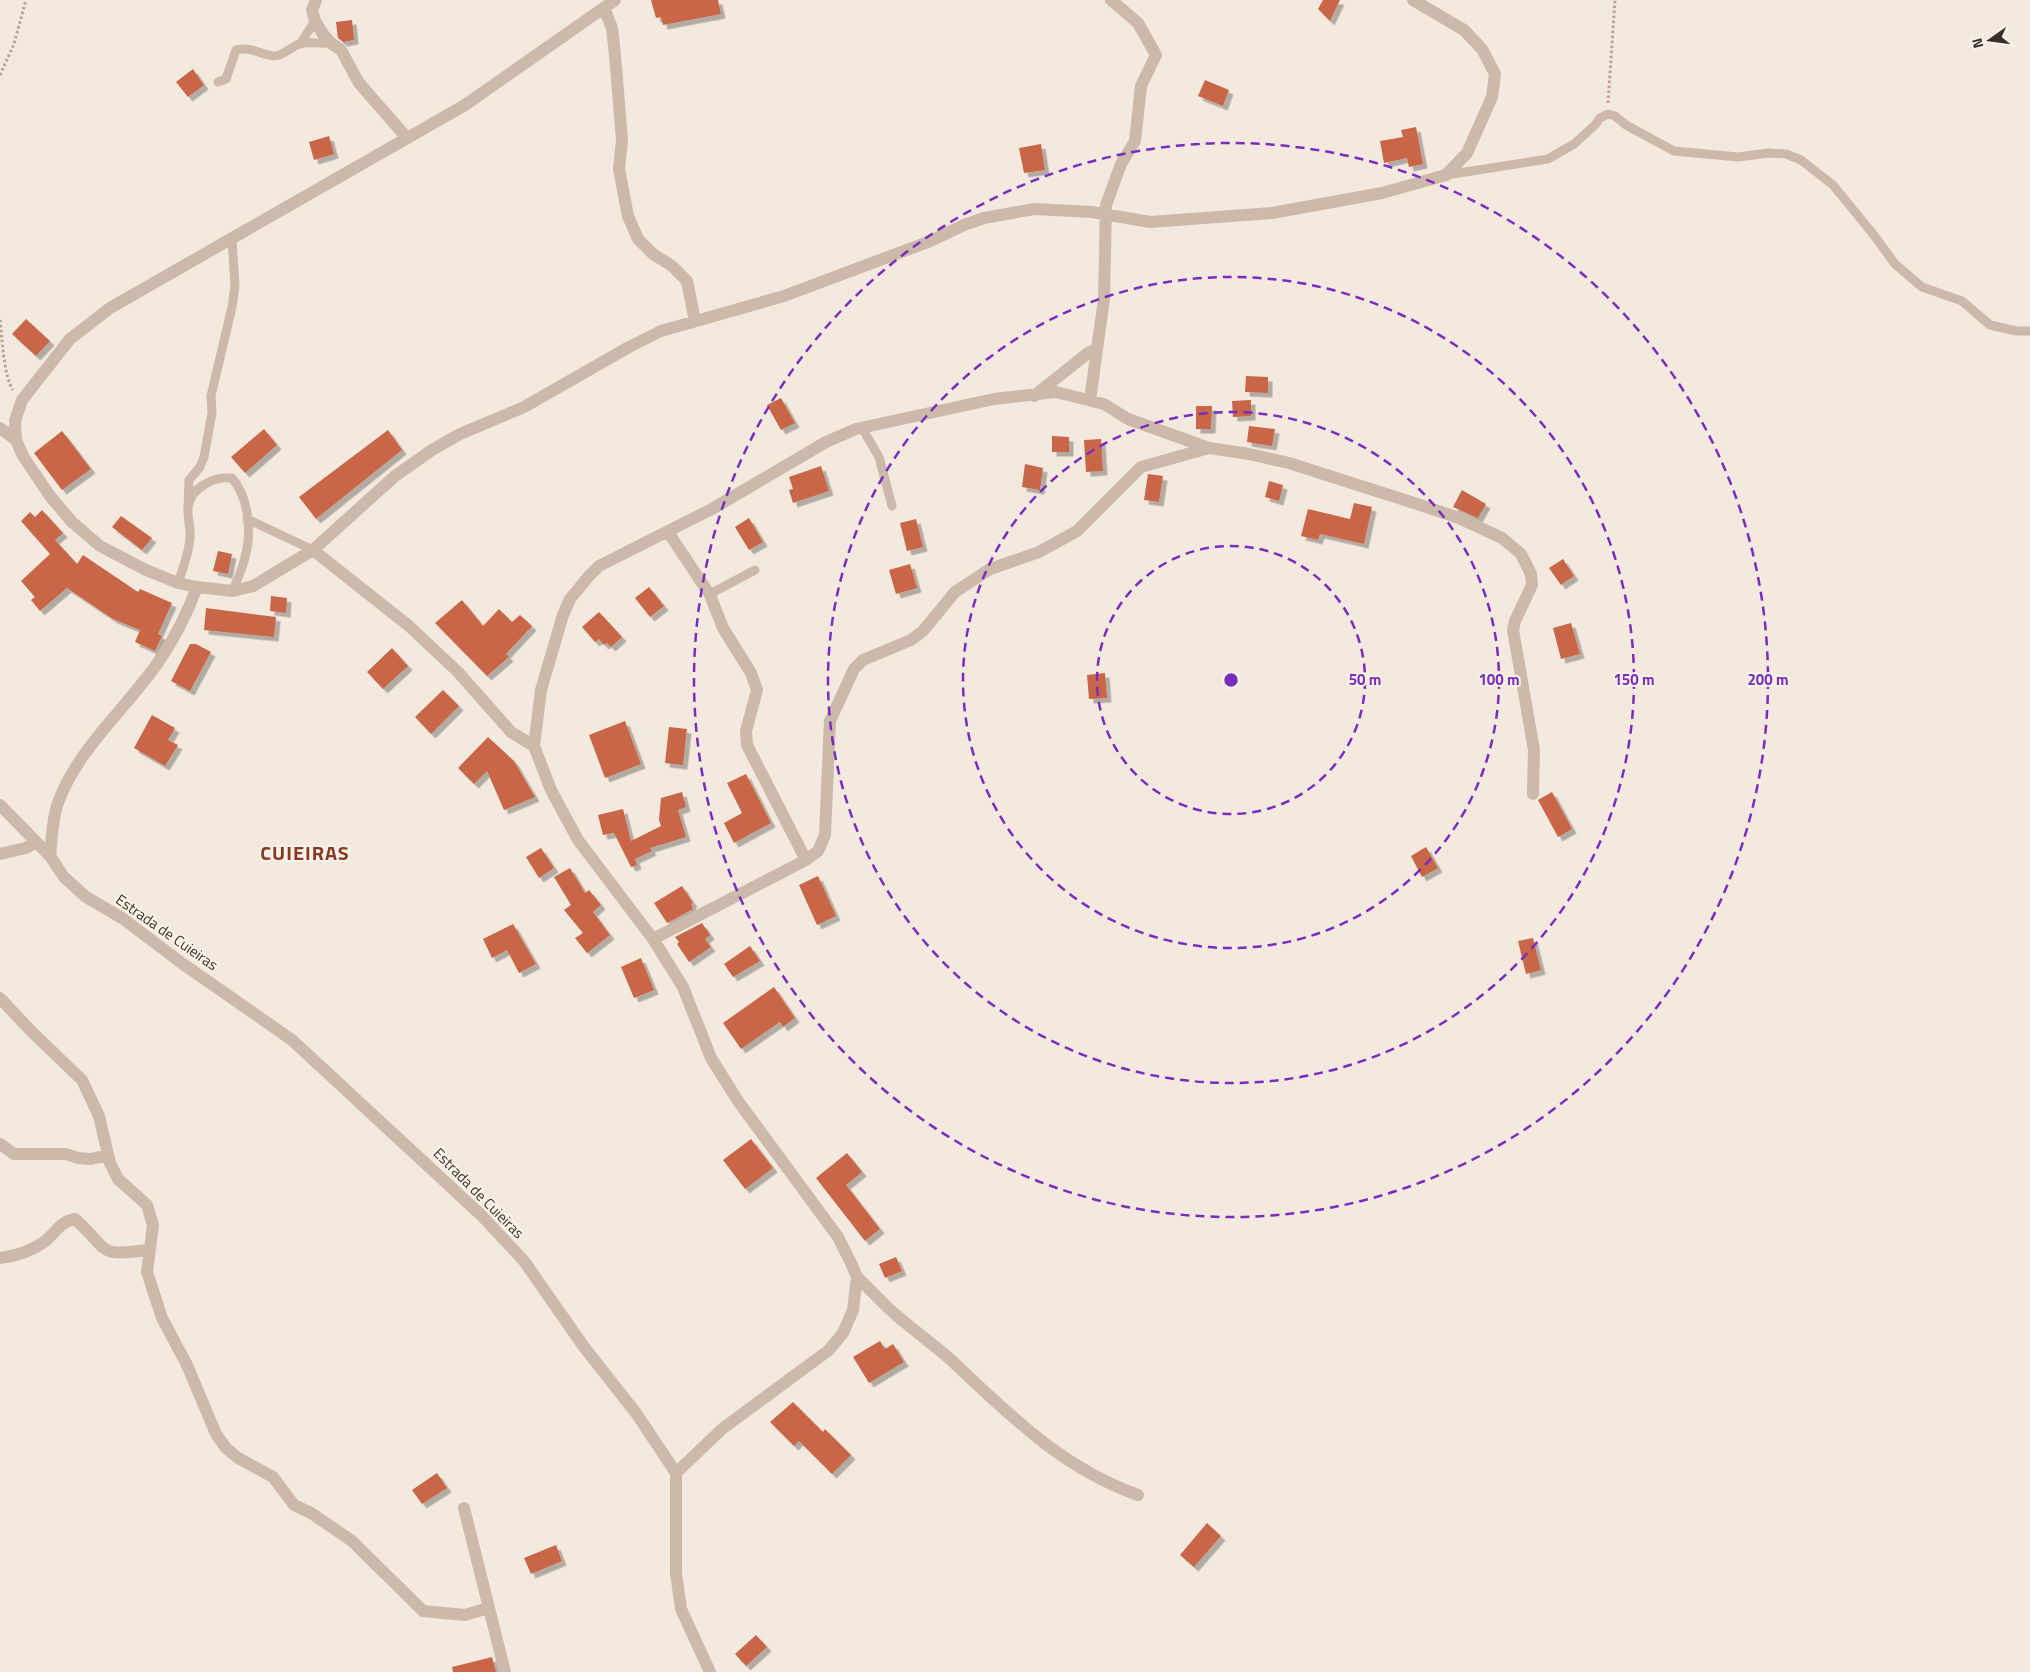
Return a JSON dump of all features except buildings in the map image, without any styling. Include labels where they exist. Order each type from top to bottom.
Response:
[{"type":"street","points":[[316,0],[312,10],[315,22],[331,44],[341,50],[360,83],[407,138]]},
{"type":"street","points":[[615,0],[465,105],[110,308],[70,339],[22,400],[15,421],[16,440],[23,456],[50,496],[72,522],[100,546],[146,570],[178,583],[233,591],[253,586],[313,550],[395,476],[432,450],[460,434],[524,407],[629,347],[662,331],[784,296],[928,242],[984,218],[1034,209],[1105,215],[1150,222],[1272,213],[1382,193],[1446,175],[1467,153],[1492,97],[1495,74],[1482,49],[1464,30],[1413,0]]},
{"type":"street","points":[[1090,400],[1104,299],[1105,215],[1110,190],[1121,164],[1135,141],[1141,86],[1156,55],[1138,23],[1111,0]]},
{"type":"street","points":[[604,8],[612,28],[622,140],[619,169],[628,216],[638,239],[653,254],[672,266],[688,281],[695,321]]},
{"type":"street","points":[[1034,396],[1096,348]]},
{"type":"street","points":[[1138,1495],[1092,1476],[1066,1460],[1016,1422],[949,1358],[895,1314],[857,1277],[838,1237],[738,1101],[711,1058],[683,987],[653,939],[578,840],[551,790],[534,746],[541,690],[560,624],[570,599],[599,566],[712,509],[826,442],[862,428],[994,399],[1034,396],[1056,392],[1104,404],[1128,419],[1209,448],[1289,463],[1459,518],[1502,538],[1521,554],[1531,574],[1532,585],[1515,621],[1514,630],[1534,750],[1533,794]]},
{"type":"street","points":[[0,428],[16,440]]},
{"type":"street","points":[[653,939],[806,860],[818,851],[825,835],[830,721],[854,669],[863,660],[911,640],[923,631],[955,592],[990,570],[1039,552],[1077,531],[1141,467],[1209,448]]},
{"type":"street","points":[[668,532],[710,594],[723,628],[751,673],[757,690],[746,731],[747,745],[806,860]]},
{"type":"street","points":[[313,550],[409,626],[458,672],[511,732],[534,746]]},
{"type":"street","points":[[50,856],[57,805],[65,785],[83,758],[159,662],[184,620],[197,587]]},
{"type":"street","name":"Estrada de Cuieiras","points":[[0,805],[50,856],[64,877],[86,897],[122,918],[183,964],[292,1040],[481,1215],[524,1261],[584,1347],[636,1413],[676,1473]]},
{"type":"street","points":[[0,854],[26,848],[36,842]]},
{"type":"street","points":[[0,998],[82,1080],[99,1116],[108,1155],[118,1179],[132,1194],[147,1205],[153,1225],[147,1272],[162,1318],[186,1365],[216,1434],[226,1448],[238,1458],[273,1477],[294,1505],[311,1513],[352,1541],[423,1612],[466,1615],[488,1608]]},
{"type":"street","points":[[0,1144],[14,1154],[66,1154],[78,1158],[91,1159],[108,1155]]},
{"type":"street","points":[[0,1258],[20,1255],[45,1241],[64,1221],[75,1219],[95,1242],[107,1252],[122,1254],[149,1250]]},
{"type":"street","points":[[710,1672],[681,1609],[676,1573],[676,1473],[722,1429],[829,1350],[843,1333],[853,1310],[857,1277]]},
{"type":"street","points":[[464,1508],[505,1672]]},
{"type":"lane","points":[[218,82],[226,79],[236,50],[262,51],[272,56],[280,55],[300,44],[315,22]]},
{"type":"lane","points":[[300,44],[331,44]]},
{"type":"lane","points":[[1446,175],[1548,159],[1574,144],[1600,118],[1608,114],[1615,116],[1626,125],[1674,151],[1738,157],[1769,153],[1786,154],[1801,160],[1832,185],[1873,234],[1895,264],[1922,287],[1962,301],[1990,325],[2009,330],[2030,330]]},
{"type":"lane","points":[[178,583],[191,535],[188,507],[189,480],[200,466],[204,457],[212,413],[211,396],[232,307],[235,286],[232,238]]},
{"type":"lane","points":[[862,428],[879,457],[892,506]]},
{"type":"lane","points":[[188,507],[191,498],[210,481],[221,476],[232,478],[240,487],[247,519],[248,540],[245,558],[233,591]]},
{"type":"lane","points":[[247,519],[313,550]]},
{"type":"lane","points":[[710,594],[755,570]]},
{"type":"path","points":[[0,75],[14,44],[26,0]]},
{"type":"path","points":[[1608,114],[1615,0]]},
{"type":"path","points":[[0,320],[10,386],[22,400]]},
{"type":"district","name":"CUIEIRAS","points":[[305,852]]}]
